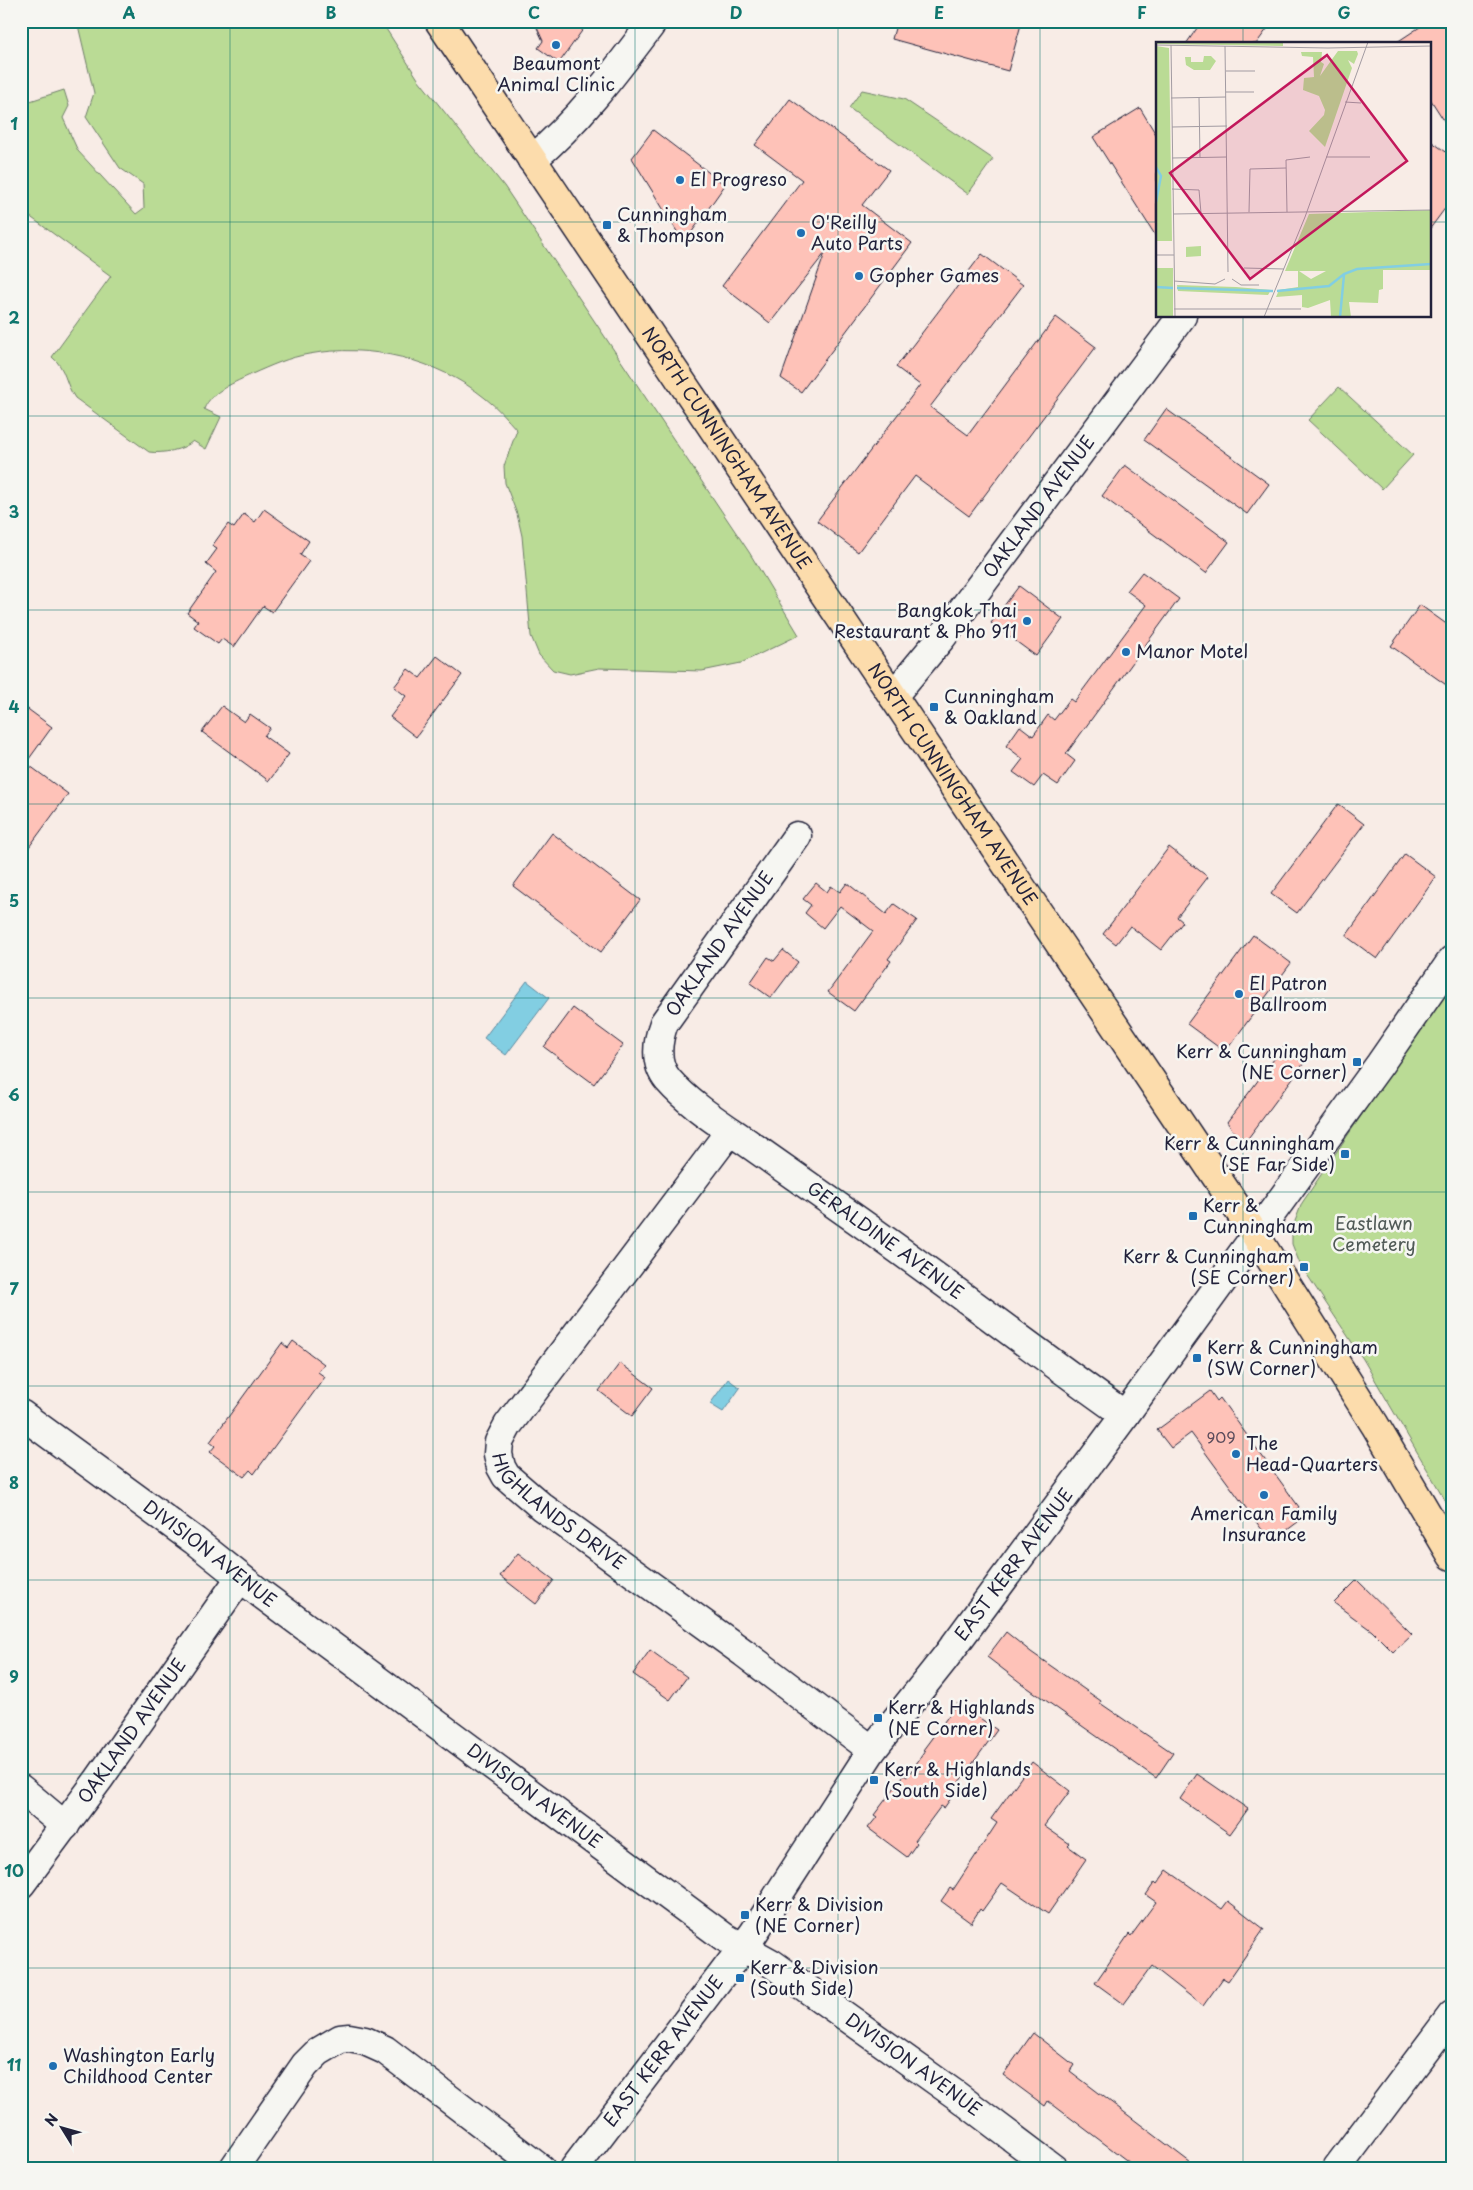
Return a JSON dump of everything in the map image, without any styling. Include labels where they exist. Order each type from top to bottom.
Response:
[{"type":"main road","name":"NORTH CUNNINGHAM AVENUE","points":[[439,21],[1256,1236],[1370,1417],[1452,1556]]},
{"type":"street","points":[[532,160],[560,136],[588,107],[650,26]]},
{"type":"street","name":"OAKLAND AVENUE","points":[[893,696],[942,637],[1181,318]]},
{"type":"street","name":"OAKLAND AVENUE","points":[[658,1057],[657,1041],[664,1023],[796,836]]},
{"type":"street","name":"EAST KERR AVENUE","points":[[574,2169],[741,1948],[872,1750],[945,1658],[1125,1415],[1380,1064],[1452,960]]},
{"type":"street","name":"GERALDINE AVENUE","points":[[658,1057],[668,1080],[700,1109],[853,1217],[1125,1415]]},
{"type":"street","name":"HIGHLANDS DRIVE","points":[[730,1131],[508,1425],[499,1442],[498,1454],[506,1476],[542,1507],[744,1653],[872,1750]]},
{"type":"street","name":"DIVISION AVENUE","points":[[21,1414],[196,1541],[240,1578],[741,1948],[770,1963],[956,2095],[1054,2169]]},
{"type":"street","name":"OAKLAND AVENUE","points":[[21,1884],[65,1826],[240,1578]]},
{"type":"street","points":[[21,1788],[65,1826]]},
{"type":"street","points":[[1337,2168],[1452,2015]]},
{"type":"street","points":[[233,2169],[306,2065],[325,2047],[340,2039],[349,2038],[364,2041],[385,2050],[541,2169]]},
{"type":"green space","points":[[77,21],[381,21],[418,79],[504,186],[749,552],[799,635],[741,663],[702,671],[599,668],[570,674],[553,670],[539,655],[531,636],[522,536],[517,514],[505,483],[504,466],[517,430],[494,405],[466,384],[424,364],[402,357],[355,351],[309,354],[280,362],[232,384],[212,397],[204,409],[221,417],[206,449],[193,441],[184,447],[172,451],[149,452],[75,398],[63,371],[52,357],[111,276],[21,210],[21,101],[24,103],[64,90],[69,106],[63,118],[78,151],[136,214],[144,208],[143,184],[120,168],[86,117],[94,93]]},
{"type":"green space","points":[[862,90],[904,99],[993,159],[968,194],[849,108]]},
{"type":"green space","points":[[1339,387],[1413,455],[1382,489],[1308,420]]},
{"type":"green space","name":"Eastlawn Cemetery","points":[[1452,981],[1452,1512],[1363,1359],[1300,1264],[1292,1244],[1292,1229],[1302,1203]]},
{"type":"water","points":[[527,981],[549,998],[506,1055],[484,1038]]},
{"type":"water","points":[[728,1379],[740,1388],[723,1412],[710,1404]]},
{"type":"building","name":"Beaumont Animal Clinic","points":[[534,21],[589,21],[559,63],[538,48],[543,41]]},
{"type":"building","points":[[897,21],[1022,21],[1008,71],[892,39]]},
{"type":"building","points":[[1202,21],[1273,21],[1257,42],[1187,42]]},
{"type":"building","points":[[1429,21],[1448,21],[1452,27],[1452,133],[1430,99],[1430,42],[1397,42]]},
{"type":"building","name":"O'Reilly Auto Parts","points":[[790,99],[889,170],[862,205],[912,243],[801,392],[781,378],[825,253],[770,323],[722,286],[802,180],[755,145]]},
{"type":"building","points":[[1140,108],[1156,134],[1156,236],[1093,137]]},
{"type":"building","points":[[653,130],[725,185],[684,243],[632,158]]},
{"type":"building","points":[[1430,141],[1452,156],[1452,199],[1430,229]]},
{"type":"building","points":[[982,254],[1023,285],[930,407],[968,435],[1056,317],[1096,347],[969,516],[915,476],[858,552],[817,521],[920,385],[896,367]]},
{"type":"building","points":[[1166,409],[1269,484],[1247,514],[1144,440]]},
{"type":"building","points":[[1125,465],[1229,542],[1206,573],[1102,496]]},
{"type":"building","points":[[264,509],[309,541],[300,555],[309,561],[272,612],[263,606],[234,647],[222,639],[218,644],[194,627],[198,621],[187,613],[216,572],[206,564],[217,549],[212,546],[228,524],[234,528],[244,514],[255,522]]},
{"type":"building","name":"Manor Motel","points":[[1142,572],[1179,599],[1066,754],[1075,761],[1058,785],[1043,775],[1034,787],[1013,772],[1023,759],[1006,746],[1020,726],[1033,736],[1048,715],[1054,720],[1070,699],[1074,702],[1146,605],[1127,591]]},
{"type":"building","name":"Bangkok Thai Restaurant & Pho 911","points":[[1019,586],[1063,619],[1036,656],[991,623]]},
{"type":"building","points":[[1420,605],[1452,628],[1452,689],[1391,646]]},
{"type":"building","points":[[437,656],[462,675],[416,737],[390,717],[406,696],[394,687],[408,669],[420,678]]},
{"type":"building","points":[[21,704],[52,727],[26,763],[68,794],[21,858]]},
{"type":"building","points":[[222,706],[244,722],[250,714],[270,728],[264,736],[289,754],[269,781],[202,732]]},
{"type":"building","points":[[1338,804],[1364,824],[1297,913],[1271,894]]},
{"type":"building","points":[[552,833],[640,900],[601,952],[513,886]]},
{"type":"building","points":[[1169,847],[1208,877],[1177,917],[1183,922],[1161,950],[1130,926],[1116,944],[1103,934]]},
{"type":"building","points":[[1405,854],[1436,877],[1377,959],[1346,936]]},
{"type":"building","points":[[816,883],[827,892],[831,886],[840,892],[847,883],[886,914],[894,904],[917,920],[888,959],[891,961],[854,1011],[828,992],[873,931],[840,906],[823,928],[805,913],[811,905],[803,899]]},
{"type":"building","name":"El Patron Ballroom","points":[[1253,935],[1291,963],[1225,1052],[1187,1024]]},
{"type":"building","points":[[783,950],[798,962],[771,998],[750,983],[768,957],[774,961]]},
{"type":"building","points":[[573,1008],[623,1045],[594,1084],[544,1047]]},
{"type":"building","points":[[1283,1047],[1304,1063],[1243,1145],[1227,1122]]},
{"type":"building","points":[[293,1341],[324,1364],[318,1372],[325,1377],[254,1474],[250,1470],[244,1477],[210,1452],[215,1446],[210,1442],[282,1343],[288,1348]]},
{"type":"building","points":[[620,1363],[653,1388],[632,1416],[599,1391]]},
{"type":"building","points":[[1210,1391],[1217,1401],[1220,1398],[1299,1507],[1296,1510],[1302,1519],[1271,1542],[1191,1433],[1171,1448],[1157,1430]]},
{"type":"building","points":[[518,1553],[554,1580],[536,1604],[500,1576]]},
{"type":"building","points":[[1357,1580],[1412,1634],[1393,1652],[1372,1631],[1334,1603]]},
{"type":"building","points":[[1006,1632],[1101,1701],[1100,1703],[1173,1753],[1156,1778],[987,1657]]},
{"type":"building","points":[[650,1650],[687,1677],[670,1700],[633,1674]]},
{"type":"building","points":[[958,1703],[997,1730],[954,1789],[956,1791],[944,1808],[941,1806],[915,1841],[917,1843],[907,1857],[868,1828],[877,1817],[874,1815],[904,1775],[907,1777],[925,1751],[923,1750]]},
{"type":"building","points":[[1032,1762],[1070,1791],[1044,1826],[1070,1844],[1068,1846],[1086,1859],[1048,1914],[1002,1883],[971,1923],[941,1901],[950,1888],[953,1890],[997,1823],[991,1819]]},
{"type":"building","points":[[1197,1774],[1248,1809],[1230,1834],[1180,1799]]},
{"type":"building","points":[[1167,1870],[1222,1909],[1228,1901],[1264,1929],[1228,1981],[1223,1978],[1203,2006],[1152,1966],[1124,2004],[1095,1983],[1129,1934],[1131,1936],[1156,1902],[1146,1895]]},
{"type":"building","points":[[1033,2033],[1074,2065],[1070,2071],[1199,2169],[1138,2169],[1048,2101],[1045,2106],[1003,2075]]},
{"type":"place","name":"Beaumont Animal Clinic","points":[[556,45]]},
{"type":"place","name":"El Progreso","points":[[680,180]]},
{"type":"place","name":"Cunningham & Thompson","points":[[607,225]]},
{"type":"place","name":"O'Reilly Auto Parts","points":[[801,233]]},
{"type":"place","name":"Gopher Games","points":[[859,276]]},
{"type":"place","name":"Bangkok Thai Restaurant & Pho 911","points":[[1027,621]]},
{"type":"place","name":"Manor Motel","points":[[1126,652]]},
{"type":"place","name":"Cunningham & Oakland","points":[[934,707]]},
{"type":"place","name":"El Patron Ballroom","points":[[1239,994]]},
{"type":"place","name":"Kerr & Cunningham (NE Corner)","points":[[1357,1062]]},
{"type":"place","name":"Kerr & Cunningham (SE Far Side)","points":[[1345,1154]]},
{"type":"place","name":"Kerr & Cunningham","points":[[1193,1216]]},
{"type":"place","name":"Kerr & Cunningham (SE Corner)","points":[[1304,1267]]},
{"type":"place","name":"Kerr & Cunningham (SW Corner)","points":[[1197,1358]]},
{"type":"place","name":"The Head-Quarters","points":[[1236,1454]]},
{"type":"place","name":"American Family Insurance","points":[[1264,1495]]},
{"type":"place","name":"Kerr & Highlands (NE Corner)","points":[[878,1718]]},
{"type":"place","name":"Kerr & Highlands (South Side)","points":[[874,1780]]},
{"type":"place","name":"Kerr & Division (NE Corner)","points":[[745,1915]]},
{"type":"place","name":"Kerr & Division (South Side)","points":[[740,1978]]},
{"type":"place","name":"Washington Early Childhood Center","points":[[53,2066]]}]
